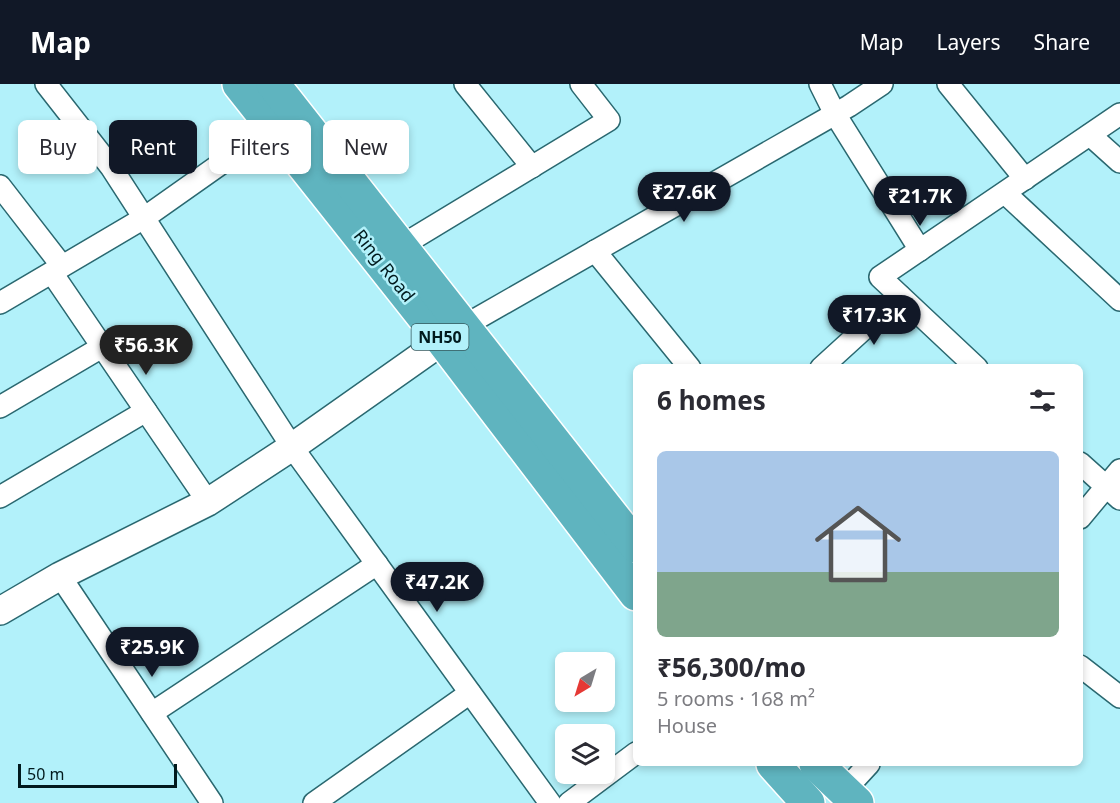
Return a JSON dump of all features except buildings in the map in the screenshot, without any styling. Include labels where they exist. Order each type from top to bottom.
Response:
[{"type":"highway","name":"Ring Road","points":[[239,84],[445,338],[633,590]]},
{"type":"highway","name":"Ring Road","points":[[273,84],[401,246],[445,338],[633,543]]},
{"type":"highway","points":[[775,766],[808,803]]},
{"type":"highway","points":[[818,766],[851,797]]},
{"type":"street","points":[[45,84],[111,166],[292,447],[550,803]]},
{"type":"street","points":[[465,84],[531,167]]},
{"type":"street","points":[[401,246],[609,120],[581,84]]},
{"type":"street","points":[[820,84],[835,114],[920,250]]},
{"type":"street","points":[[0,611],[60,576],[208,502],[292,447],[445,338],[835,114],[882,84]]},
{"type":"street","points":[[948,84],[1025,179]]},
{"type":"street","points":[[973,364],[880,277],[1120,114]]},
{"type":"street","points":[[0,303],[144,218],[263,134],[445,338]]},
{"type":"street","points":[[1090,135],[1120,162]]},
{"type":"street","points":[[0,186],[57,269],[102,347],[208,502]]},
{"type":"street","points":[[1005,193],[1120,300]]},
{"type":"street","points":[[595,251],[687,364]]},
{"type":"street","points":[[825,364],[900,296]]},
{"type":"street","points":[[0,407],[102,347]]},
{"type":"street","points":[[0,497],[146,411]]},
{"type":"street","points":[[1083,466],[1113,493]]},
{"type":"street","points":[[1083,516],[1113,493],[1120,470]]},
{"type":"street","points":[[152,713],[377,564]]},
{"type":"street","points":[[60,576],[212,803]]},
{"type":"street","points":[[1083,668],[1120,697]]},
{"type":"street","points":[[314,803],[470,693]]},
{"type":"street","points":[[569,803],[633,755]]},
{"type":"street","points":[[851,797],[868,766]]}]
